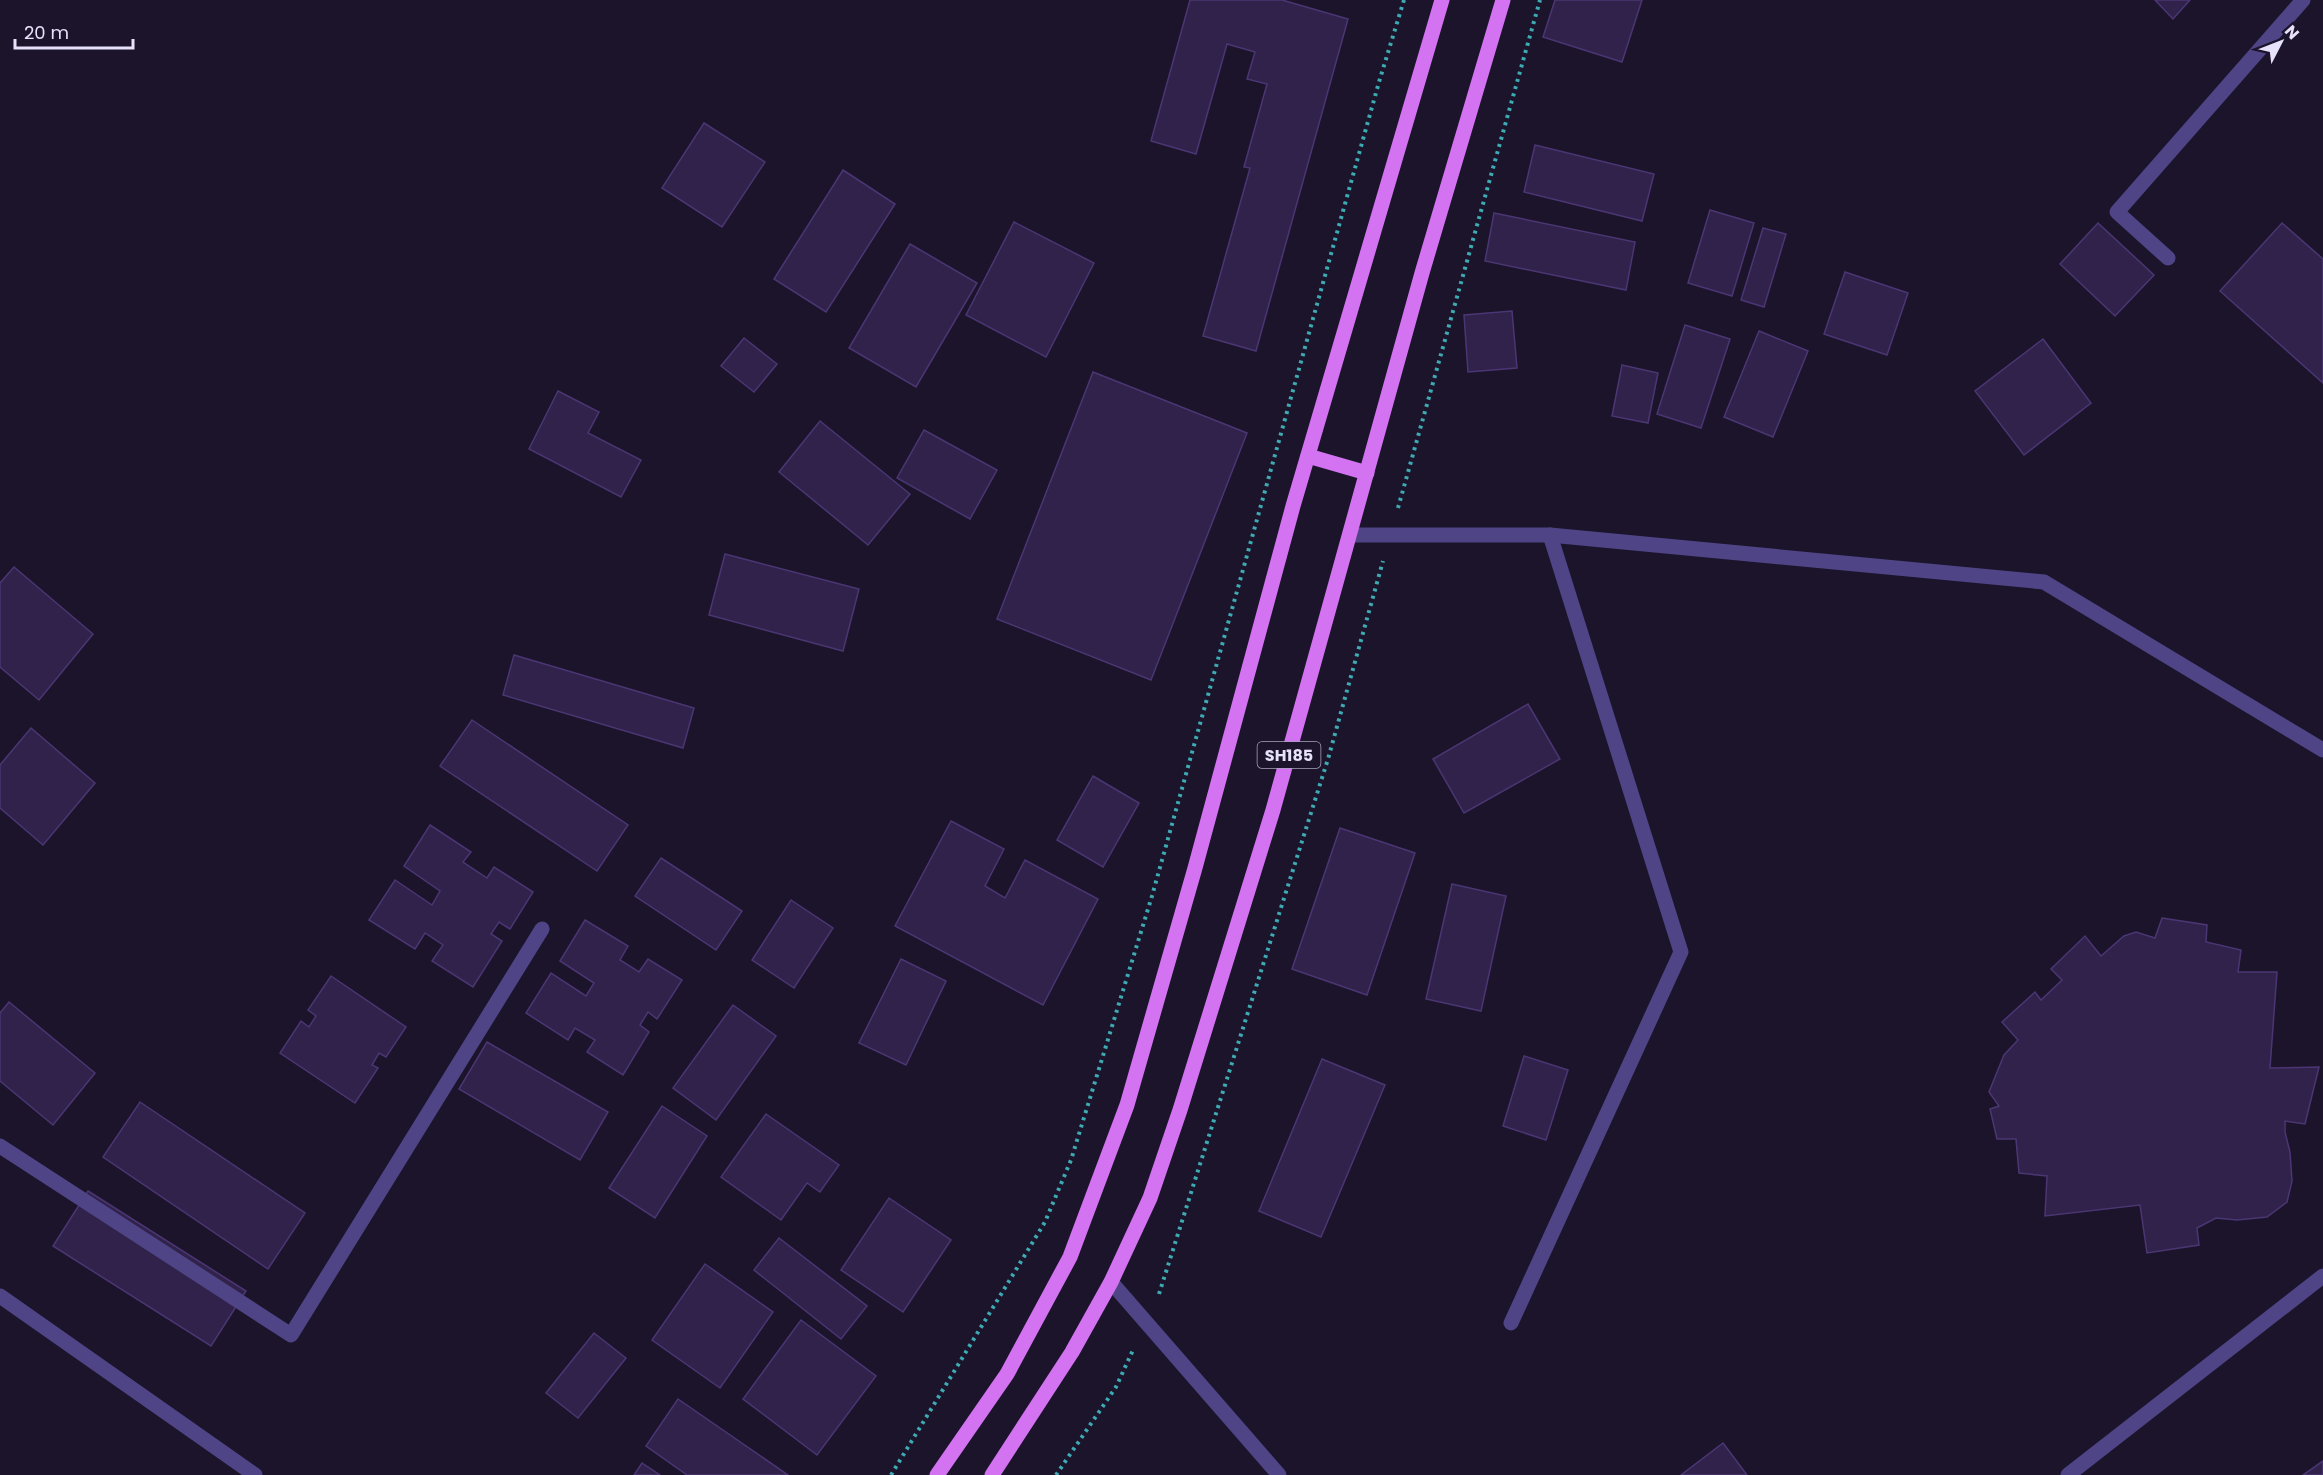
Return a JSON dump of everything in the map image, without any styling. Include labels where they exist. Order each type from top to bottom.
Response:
[{"type":"main road","points":[[937,1475],[1007,1374],[1070,1257],[1127,1105],[1308,456],[1442,0]]},
{"type":"main road","name":"SH185","points":[[992,1475],[1072,1352],[1111,1282],[1150,1198],[1274,810],[1422,273],[1503,0]]},
{"type":"main road","points":[[1308,456],[1367,473]]},
{"type":"street","points":[[2168,258],[2117,212],[2303,0]]},
{"type":"street","points":[[1350,535],[1550,535],[2044,582],[2323,750]]},
{"type":"street","points":[[1511,1323],[1681,952],[1550,535]]},
{"type":"street","points":[[0,1146],[291,1335],[542,929]]},
{"type":"street","points":[[2068,1475],[2323,1276]]},
{"type":"street","points":[[1111,1282],[1280,1475]]},
{"type":"street","points":[[0,1296],[255,1475]]},
{"type":"path","points":[[891,1475],[1045,1222],[1071,1160],[1152,897],[1372,105],[1404,0]]},
{"type":"building","points":[[1190,0],[1282,0],[1348,19],[1256,351],[1203,336],[1250,168],[1244,167],[1267,84],[1247,79],[1255,52],[1227,44],[1196,154],[1151,141]]},
{"type":"building","points":[[1555,0],[1642,0],[1622,62],[1543,37]]},
{"type":"building","points":[[2155,0],[2190,0],[2173,19]]},
{"type":"building","points":[[704,123],[765,162],[722,227],[662,188]]},
{"type":"building","points":[[1535,145],[1654,174],[1642,221],[1524,192]]},
{"type":"building","points":[[843,170],[895,204],[826,312],[774,279]]},
{"type":"building","points":[[1710,210],[1754,223],[1732,296],[1688,283]]},
{"type":"building","points":[[1494,213],[1635,242],[1626,290],[1485,261]]},
{"type":"building","points":[[1014,222],[1094,263],[1046,357],[966,315]]},
{"type":"building","points":[[2098,223],[2154,275],[2115,316],[2060,264]]},
{"type":"building","points":[[2282,223],[2323,259],[2323,383],[2220,291]]},
{"type":"building","points":[[1763,228],[1786,234],[1764,307],[1741,300]]},
{"type":"building","points":[[910,244],[977,283],[916,387],[849,348]]},
{"type":"building","points":[[1845,272],[1908,293],[1887,355],[1824,334]]},
{"type":"building","points":[[1512,311],[1517,368],[1468,372],[1464,315]]},
{"type":"building","points":[[1685,325],[1730,339],[1701,428],[1657,414]]},
{"type":"building","points":[[1759,331],[1808,351],[1773,437],[1724,417]]},
{"type":"building","points":[[744,338],[777,364],[754,392],[721,366]]},
{"type":"building","points":[[2043,339],[2091,403],[2024,455],[1975,391]]},
{"type":"building","points":[[1622,365],[1658,373],[1648,423],[1612,416]]},
{"type":"building","points":[[1093,372],[1247,433],[1151,680],[997,619]]},
{"type":"building","points":[[558,391],[599,412],[588,433],[641,460],[621,497],[529,449]]},
{"type":"building","points":[[820,421],[910,494],[868,545],[779,472]]},
{"type":"building","points":[[924,430],[997,470],[970,519],[897,478]]},
{"type":"building","points":[[725,554],[859,589],[843,651],[709,615]]},
{"type":"building","points":[[14,567],[93,634],[39,700],[0,667],[0,583]]},
{"type":"building","points":[[514,655],[694,708],[683,748],[503,695]]},
{"type":"building","points":[[1528,704],[1560,759],[1464,813],[1433,759]]},
{"type":"building","points":[[472,720],[628,825],[597,871],[440,766]]},
{"type":"building","points":[[31,728],[95,783],[43,845],[0,808],[0,765]]},
{"type":"building","points":[[1093,776],[1139,803],[1103,867],[1057,840]]},
{"type":"building","points":[[951,821],[1004,849],[985,886],[1005,898],[1025,860],[1098,899],[1043,1005],[895,926]]},
{"type":"building","points":[[430,825],[471,852],[463,862],[487,878],[494,867],[533,892],[510,929],[499,922],[491,934],[502,941],[473,987],[432,961],[443,945],[425,933],[415,949],[369,920],[395,880],[432,905],[440,891],[404,866]]},
{"type":"building","points":[[1340,828],[1415,853],[1367,995],[1292,969]]},
{"type":"building","points":[[661,858],[742,911],[716,950],[635,896]]},
{"type":"building","points":[[1452,884],[1506,896],[1481,1011],[1426,999]]},
{"type":"building","points":[[791,900],[833,928],[794,988],[752,960]]},
{"type":"building","points":[[2162,918],[2207,925],[2206,942],[2241,950],[2238,972],[2277,972],[2270,1068],[2319,1067],[2305,1124],[2285,1121],[2292,1181],[2287,1202],[2267,1217],[2237,1220],[2216,1218],[2197,1228],[2199,1245],[2147,1253],[2140,1205],[2045,1216],[2047,1176],[2019,1173],[2016,1139],[1997,1139],[1990,1109],[1999,1106],[1989,1092],[2004,1055],[2018,1040],[2002,1022],[2035,992],[2041,1000],[2062,980],[2051,969],[2085,936],[2101,956],[2124,936],[2136,932],[2155,938]]},
{"type":"building","points":[[585,920],[628,946],[620,960],[639,972],[648,959],[682,980],[657,1019],[648,1012],[640,1025],[649,1032],[623,1075],[587,1052],[595,1040],[575,1028],[568,1040],[526,1013],[551,973],[586,996],[594,983],[560,961]]},
{"type":"building","points":[[901,959],[946,981],[906,1065],[859,1043]]},
{"type":"building","points":[[331,976],[406,1027],[386,1057],[379,1053],[372,1065],[378,1068],[355,1103],[280,1053],[301,1021],[309,1027],[316,1016],[308,1010]]},
{"type":"building","points":[[9,1002],[95,1073],[53,1125],[0,1081],[0,1013]]},
{"type":"building","points":[[733,1005],[776,1036],[716,1120],[673,1088]]},
{"type":"building","points":[[487,1042],[608,1112],[580,1160],[459,1089]]},
{"type":"building","points":[[1524,1056],[1568,1070],[1546,1140],[1503,1126]]},
{"type":"building","points":[[1322,1059],[1385,1085],[1321,1237],[1259,1211]]},
{"type":"building","points":[[140,1102],[305,1213],[268,1269],[103,1157]]},
{"type":"building","points":[[662,1106],[707,1136],[655,1218],[609,1188]]},
{"type":"building","points":[[766,1114],[839,1165],[820,1192],[807,1183],[781,1220],[721,1177]]},
{"type":"building","points":[[88,1191],[246,1291],[211,1346],[53,1246]]},
{"type":"building","points":[[889,1198],[951,1240],[903,1312],[841,1270]]},
{"type":"building","points":[[779,1238],[867,1306],[841,1339],[754,1270]]},
{"type":"building","points":[[705,1264],[773,1312],[720,1388],[652,1340]]},
{"type":"building","points":[[801,1320],[876,1376],[817,1455],[743,1399]]},
{"type":"building","points":[[594,1333],[626,1358],[578,1418],[546,1393]]},
{"type":"building","points":[[678,1399],[788,1475],[687,1475],[646,1446]]},
{"type":"building","points":[[1723,1443],[1747,1475],[1681,1475]]},
{"type":"building","points":[[2323,1461],[2323,1475],[2303,1475]]},
{"type":"building","points":[[642,1463],[660,1475],[634,1475]]}]
